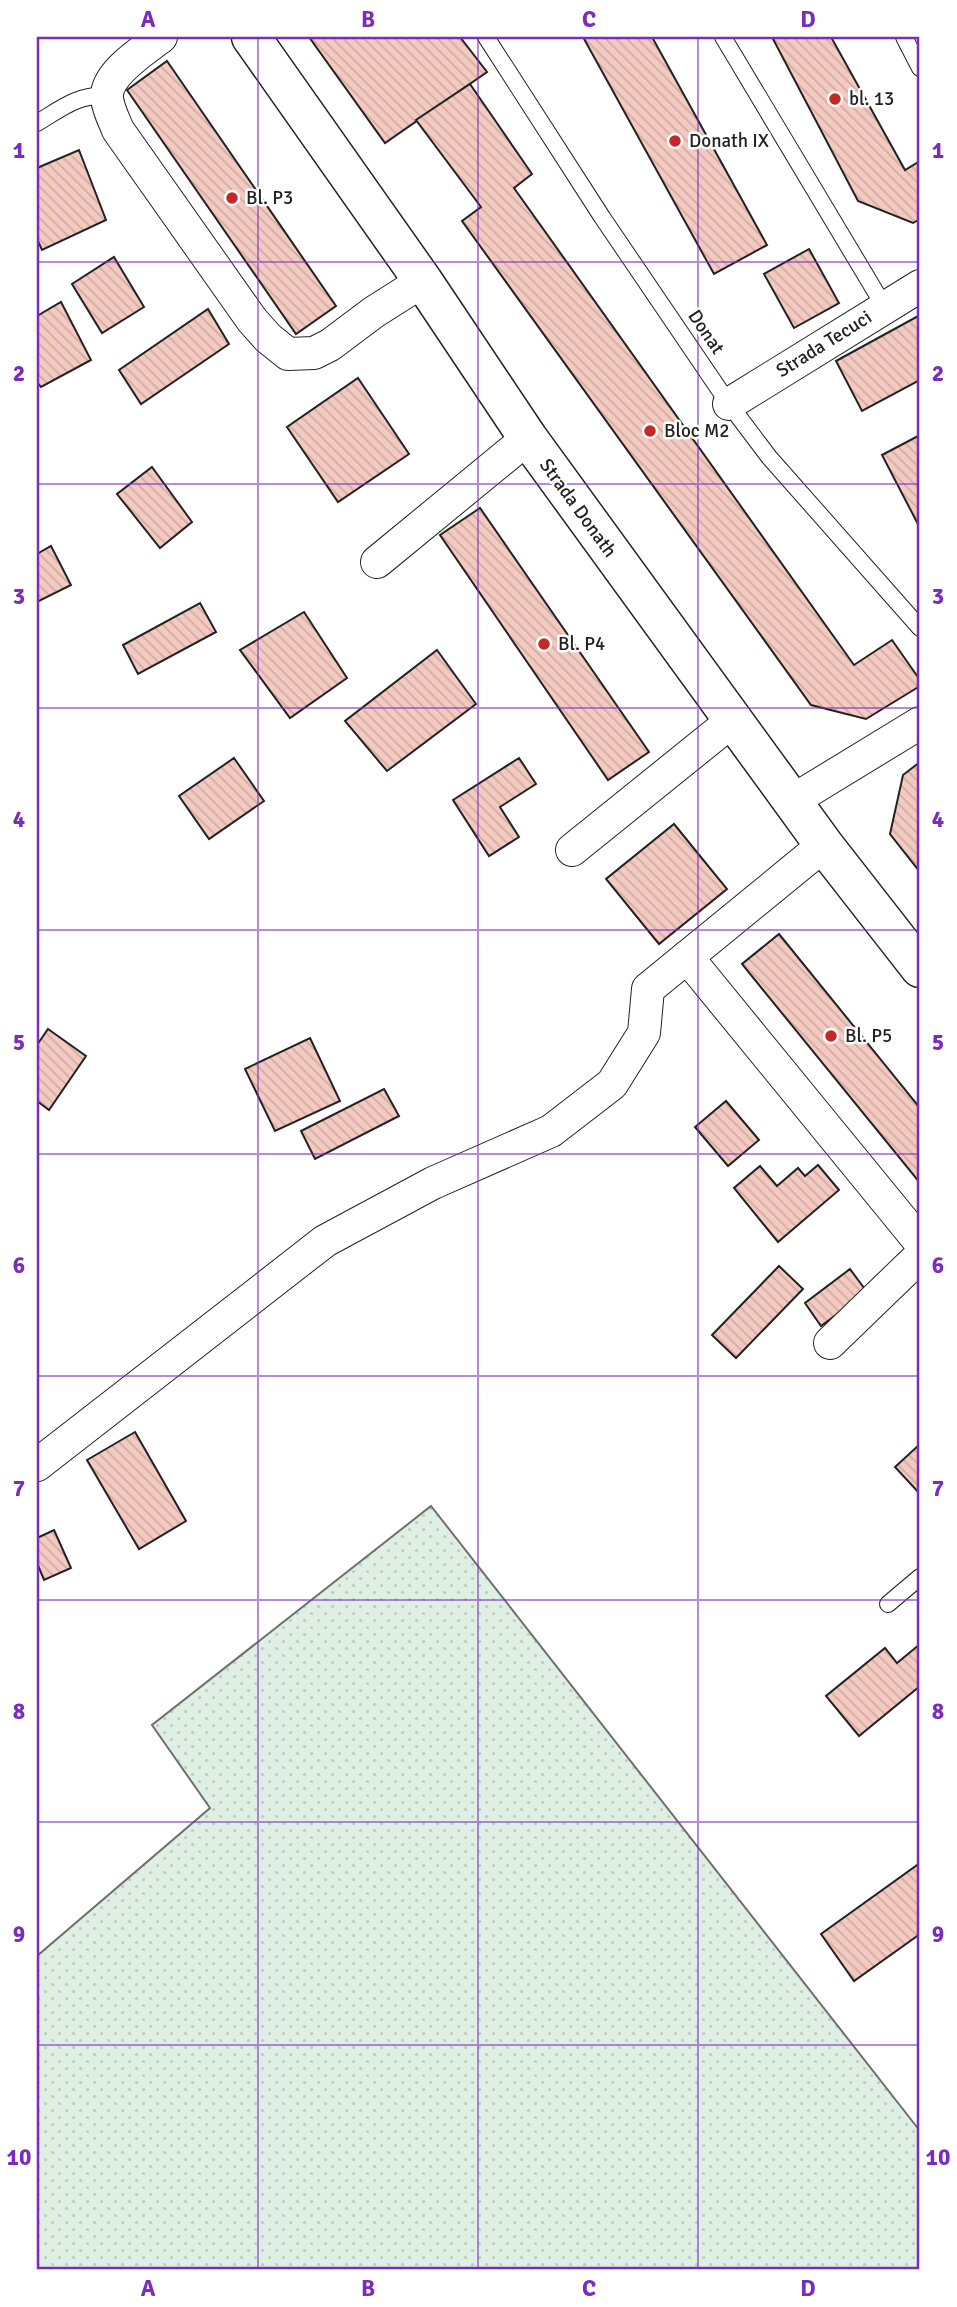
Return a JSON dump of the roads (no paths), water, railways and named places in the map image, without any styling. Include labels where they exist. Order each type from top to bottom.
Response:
[{"type":"main road","name":"Strada Donath","points":[[251,37],[423,281],[528,438],[824,845],[920,968]]},
{"type":"street","points":[[161,37],[112,78],[107,96],[118,130],[252,320],[268,338],[288,355],[314,353],[330,345],[374,312],[423,281]]},
{"type":"street","name":"Strada Tecuci","points":[[729,404],[920,286]]},
{"type":"street","points":[[377,562],[528,438]]},
{"type":"street","points":[[572,850],[732,720]]},
{"type":"street","points":[[792,801],[920,723]]},
{"type":"street","points":[[37,1465],[325,1241],[433,1183],[551,1131],[612,1084],[644,1033],[648,989],[824,845]]},
{"type":"street","points":[[687,957],[920,1242]]},
{"type":"street","points":[[830,1343],[920,1256]]},
{"type":"lane","name":"Donat","points":[[486,37],[602,217],[729,404],[769,457],[920,628]]},
{"type":"lane","points":[[723,37],[884,306]]},
{"type":"lane","points":[[904,37],[920,68]]},
{"type":"lane","points":[[37,124],[78,99],[92,94],[107,96]]},
{"type":"lane","points":[[888,1604],[920,1577]]},
{"type":"place","name":"bl. 13","points":[[835,99]]},
{"type":"place","name":"Donath IX","points":[[675,141]]},
{"type":"place","name":"Bl. P3","points":[[232,198]]},
{"type":"place","name":"Bloc M2","points":[[650,431]]},
{"type":"place","name":"Bl. P4","points":[[544,644]]},
{"type":"place","name":"Bl. P5","points":[[831,1036]]}]
